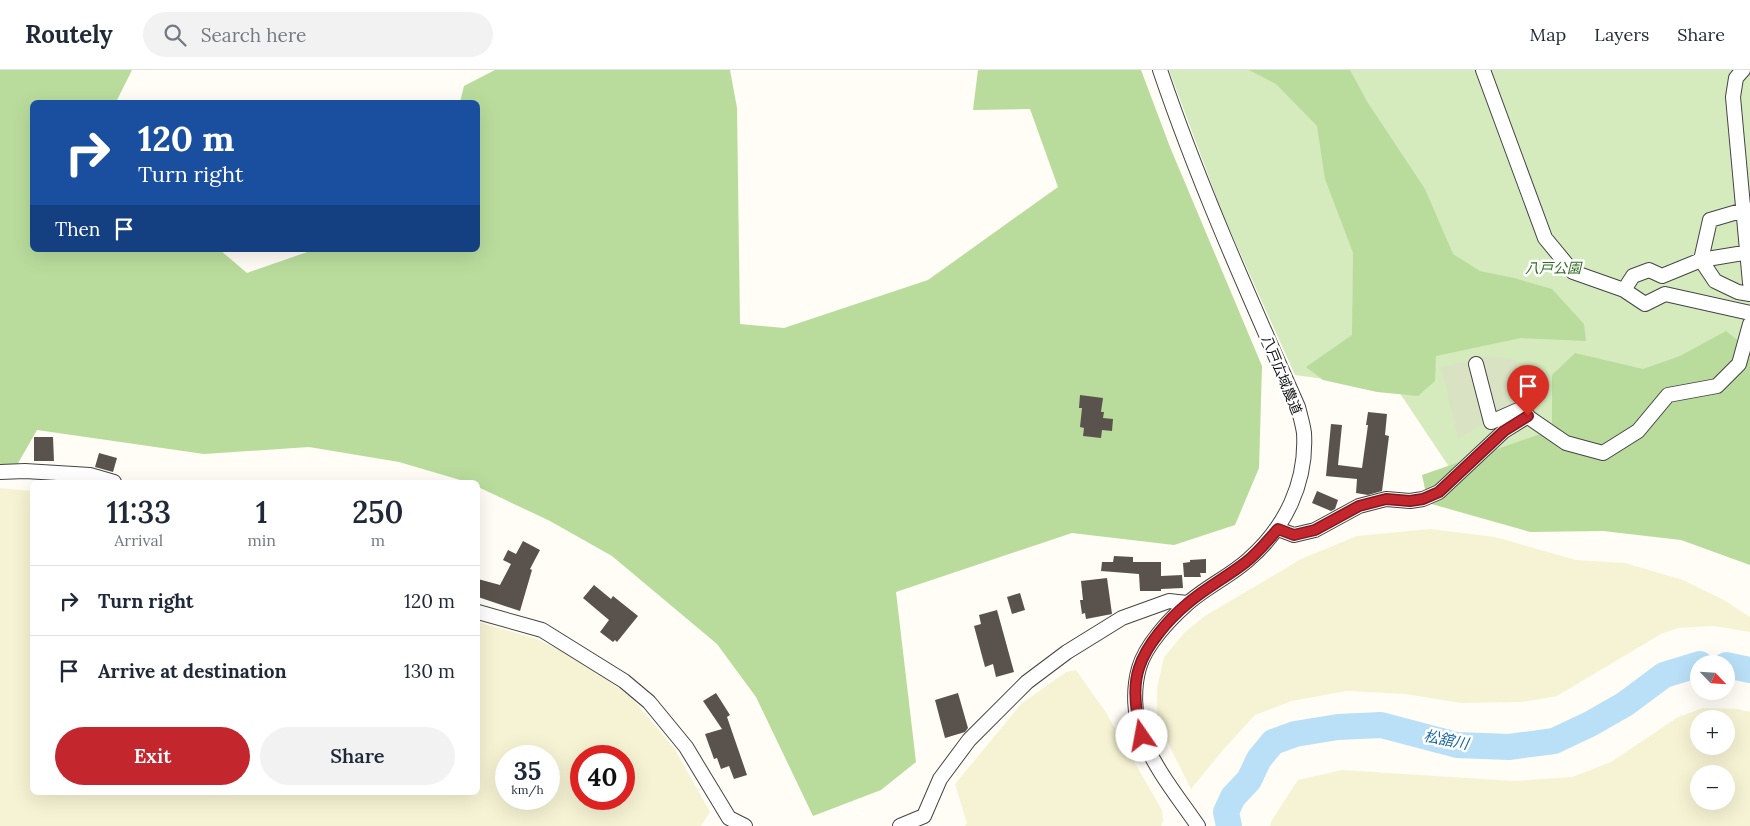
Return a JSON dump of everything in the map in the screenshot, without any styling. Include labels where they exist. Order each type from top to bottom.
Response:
[{"type":"street","name":"八戸広域農道","points":[[1160,70],[1177,120],[1211,206],[1298,407],[1304,432],[1303,463],[1292,503],[1278,529],[1247,561],[1187,604],[1167,624],[1150,646],[1139,668],[1136,715],[1142,736],[1160,772],[1194,820]]},
{"type":"street","points":[[1483,70],[1545,238],[1573,272],[1624,290],[1645,304],[1665,294],[1750,313]]},
{"type":"street","points":[[1743,70],[1736,78],[1733,97],[1747,210],[1750,283]]},
{"type":"street","points":[[1747,210],[1710,220],[1701,260],[1714,281],[1738,292],[1750,294]]},
{"type":"street","points":[[1624,290],[1633,276],[1649,270],[1662,276],[1701,260],[1749,252]]},
{"type":"street","points":[[1662,276],[1665,294]]},
{"type":"street","points":[[1476,364],[1491,422],[1518,410],[1566,443],[1603,453],[1638,431],[1668,395],[1717,386],[1738,364],[1750,324]]},
{"type":"street","points":[[1278,529],[1294,535],[1315,530],[1359,506],[1386,499],[1410,501],[1423,499],[1439,492],[1504,431],[1528,416]]},
{"type":"street","points":[[0,472],[25,471],[90,475],[107,480]]},
{"type":"street","points":[[900,826],[924,816],[940,779],[969,740],[1027,682],[1067,652],[1122,618],[1169,601],[1187,604]]},
{"type":"street","points":[[480,613],[542,630],[624,681],[649,702],[686,747],[729,818],[745,826]]},
{"type":"shaded area","points":[[0,488],[30,491],[30,795],[480,795],[480,623],[534,638],[570,654],[631,697],[674,748],[710,812],[701,826],[0,826]]},
{"type":"shaded area","points":[[1430,529],[1495,537],[1576,560],[1625,563],[1683,580],[1724,600],[1750,617],[1750,632],[1713,626],[1678,628],[1661,634],[1557,696],[1523,702],[1460,703],[1406,694],[1346,691],[1292,701],[1255,715],[1191,789],[1157,721],[1157,688],[1164,657],[1185,632],[1205,616],[1301,559],[1357,536]]},
{"type":"shaded area","points":[[1076,670],[1105,711],[1162,810],[1163,821],[1161,826],[965,826],[967,823],[955,784],[1021,704],[1066,672]]},
{"type":"shaded area","points":[[1703,708],[1738,709],[1750,712],[1750,826],[1270,826],[1298,780],[1342,770],[1514,781],[1572,777],[1611,762],[1678,717],[1690,713],[1690,755],[1735,755],[1735,710],[1697,710]]},
{"type":"green space","points":[[0,70],[132,70],[117,100],[30,100],[30,252],[222,252],[247,273],[307,252],[480,252],[480,100],[460,100],[464,86],[495,70],[730,70],[737,108],[740,324],[784,328],[928,280],[1058,187],[1030,109],[973,110],[978,70],[1141,70],[1170,147],[1262,366],[1259,468],[1235,525],[1174,545],[1072,533],[896,592],[916,762],[881,790],[813,816],[756,697],[717,644],[612,556],[550,521],[480,488],[480,480],[460,480],[399,462],[309,447],[204,454],[37,430],[17,465],[0,467]]},
{"type":"green space","name":"八戸公園","points":[[1169,70],[1750,70],[1750,501],[1476,507],[1397,389],[1295,375],[1223,215]]},
{"type":"green space","points":[[1249,70],[1350,70],[1368,103],[1425,189],[1453,254],[1480,271],[1552,289],[1584,324],[1586,341],[1521,338],[1436,356],[1435,381],[1418,396],[1377,392],[1323,380],[1306,367],[1352,335],[1353,253],[1325,179],[1317,126],[1276,84]]},
{"type":"green space","points":[[1726,331],[1750,350],[1750,565],[1681,540],[1603,531],[1530,532],[1428,503],[1422,475],[1552,430],[1552,375],[1575,353],[1643,369],[1680,356]]},
{"type":"green space","points":[[1489,356],[1513,359],[1530,375],[1529,401],[1458,438],[1441,367]]},
{"type":"building","points":[[1080,395],[1103,398],[1101,412],[1104,412],[1103,418],[1113,419],[1112,431],[1102,430],[1101,438],[1083,436],[1084,428],[1080,427],[1082,408],[1079,408]]},
{"type":"building","points":[[1368,412],[1387,414],[1385,435],[1389,436],[1382,491],[1368,495],[1356,493],[1357,479],[1326,476],[1331,424],[1342,425],[1338,465],[1362,468]]},
{"type":"building","points":[[34,437],[53,437],[54,461],[34,461]]},
{"type":"building","points":[[99,453],[117,458],[113,472],[95,467]]},
{"type":"building","points":[[1317,491],[1338,500],[1335,509],[1331,511],[1312,503]]},
{"type":"building","points":[[523,541],[540,550],[530,569],[532,570],[520,611],[480,598],[480,580],[500,585],[511,564],[503,560],[508,550],[516,554]]},
{"type":"building","points":[[1114,556],[1133,557],[1133,562],[1161,562],[1161,576],[1182,575],[1183,588],[1140,591],[1139,574],[1101,571],[1102,562],[1113,562]]},
{"type":"building","points":[[1206,559],[1206,573],[1200,573],[1201,577],[1184,577],[1183,563],[1190,562],[1190,560]]},
{"type":"building","points":[[1107,578],[1112,614],[1086,619],[1085,613],[1082,614],[1080,600],[1083,600],[1081,581]]},
{"type":"building","points":[[594,585],[611,599],[613,596],[638,616],[617,642],[615,640],[613,642],[600,632],[609,620],[583,598]]},
{"type":"building","points":[[1020,593],[1025,610],[1012,614],[1007,597]]},
{"type":"building","points":[[997,610],[1014,672],[996,677],[993,664],[985,667],[974,626],[981,624],[979,615]]},
{"type":"building","points":[[716,693],[730,715],[727,717],[747,775],[734,779],[729,766],[721,769],[717,758],[714,759],[705,734],[722,729],[703,701]]},
{"type":"building","points":[[958,693],[968,728],[965,732],[945,738],[935,700]]},
{"type":"waterway","name":"松舘川","points":[[1229,826],[1226,812],[1233,797],[1249,780],[1259,759],[1273,742],[1295,734],[1338,727],[1381,725],[1457,745],[1509,747],[1554,741],[1590,724],[1625,704],[1664,675],[1690,667]]},
{"type":"waterway","name":"松舘川","points":[[1735,667],[1750,670]]},
{"type":"route","points":[[1142,736],[1136,715],[1139,668],[1150,646],[1167,624],[1187,604],[1247,561],[1278,529],[1294,535],[1315,530],[1344,516],[1359,506],[1386,499],[1410,501],[1423,499],[1439,492],[1504,431],[1528,416]]}]
